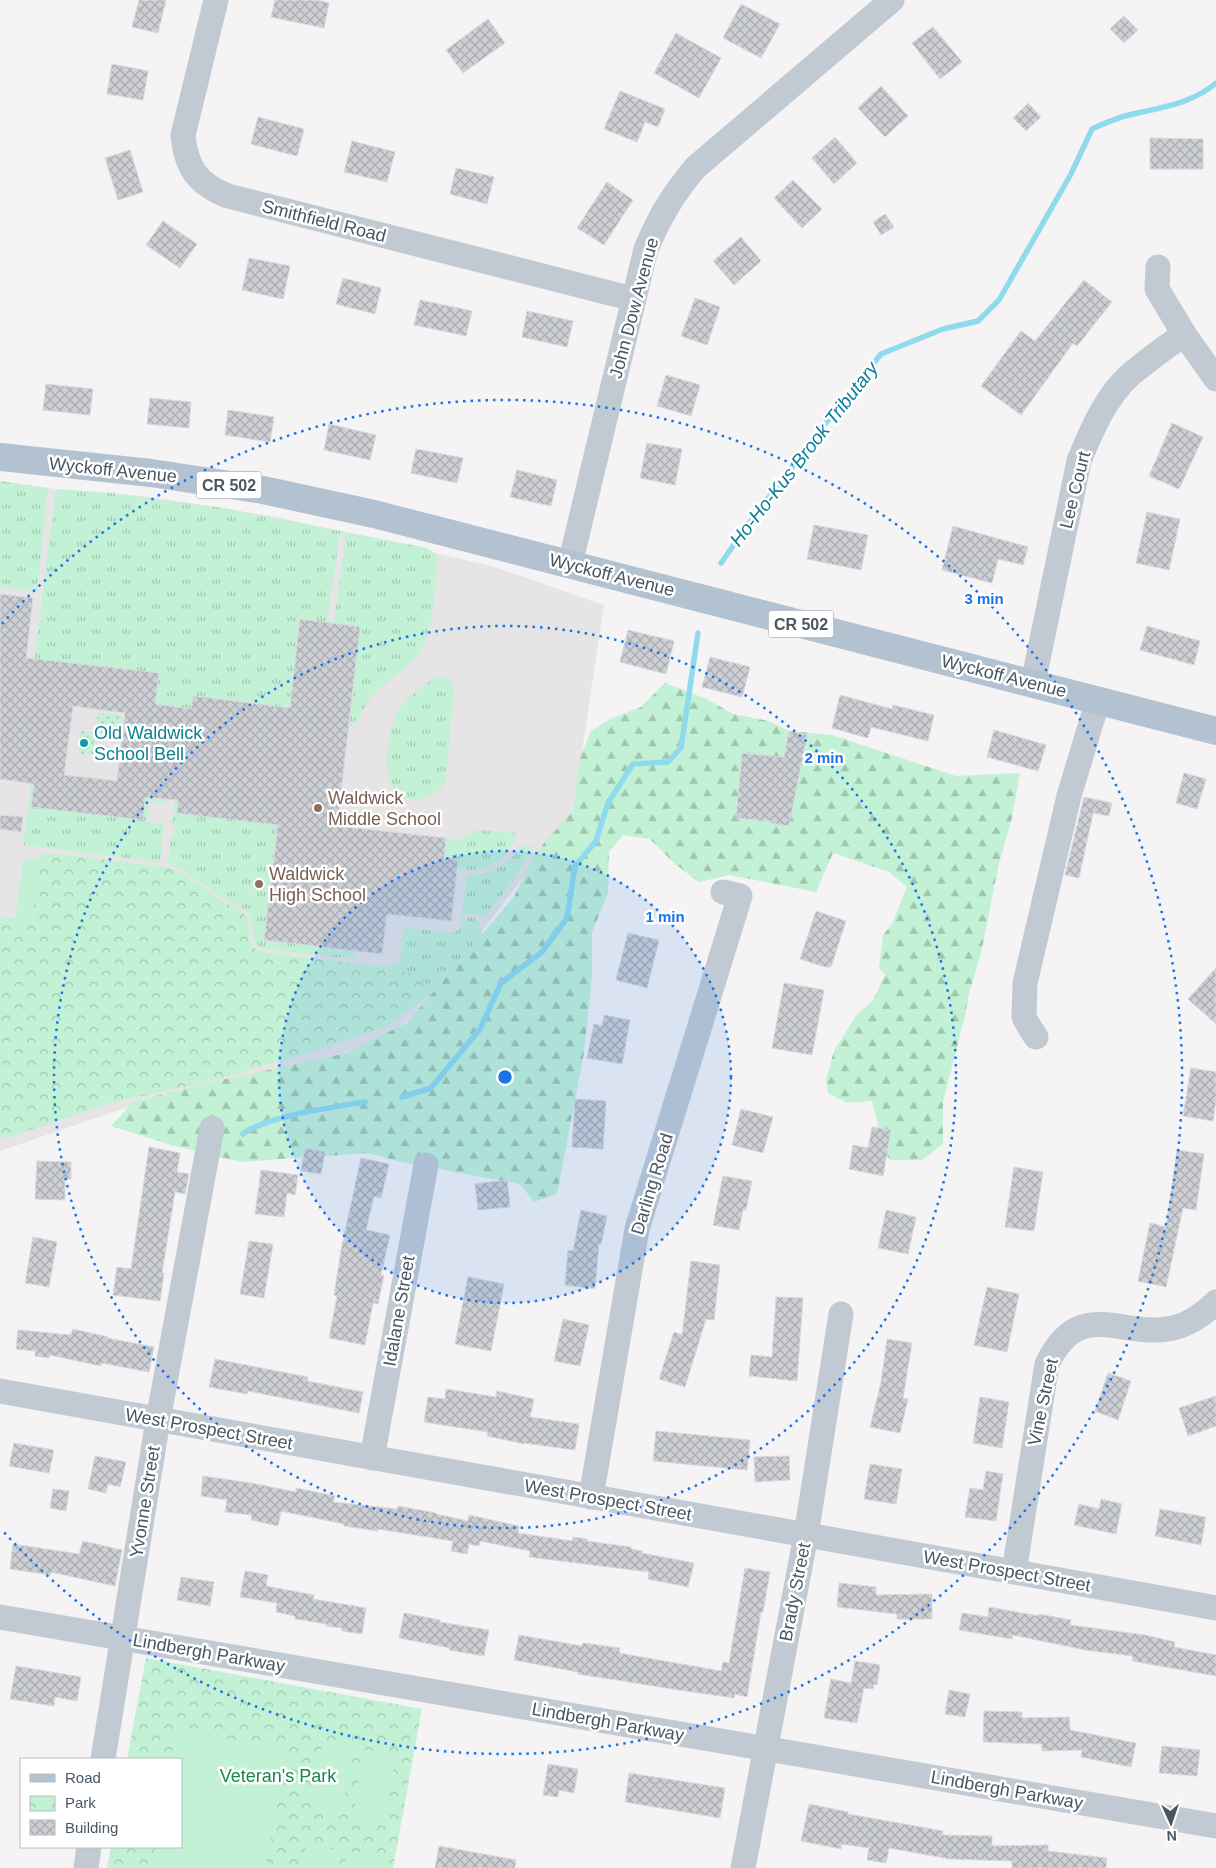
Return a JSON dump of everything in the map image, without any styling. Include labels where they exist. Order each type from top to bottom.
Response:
[{"type":"main road","name":"Wyckoff Avenue","points":[[0,457],[151,473],[263,490],[374,514],[1216,731]]},
{"type":"street","name":"Smithfield Road","points":[[216,0],[183,134],[184,151],[191,168],[201,181],[215,191],[228,196],[634,299]]},
{"type":"street","name":"John Dow Avenue","points":[[570,564],[646,249],[659,218],[677,190],[696,167],[892,0]]},
{"type":"street","points":[[1158,268],[1157,288],[1184,334],[1216,379]]},
{"type":"street","name":"Lee Court","points":[[1033,684],[1079,461],[1091,431],[1105,406],[1130,376],[1184,334]]},
{"type":"street","points":[[1036,1037],[1024,1016],[1025,983],[1069,796],[1098,700]]},
{"type":"street","name":"Darling Road","points":[[590,1497],[637,1229],[740,896],[723,892]]},
{"type":"street","name":"Yvonne Street","points":[[103,1758],[158,1420],[212,1128]]},
{"type":"street","name":"Idalane Street","points":[[372,1458],[426,1164]]},
{"type":"street","name":"Vine Street","points":[[1014,1572],[1047,1364],[1055,1348],[1066,1336],[1078,1328],[1093,1324],[1155,1330],[1173,1328],[1198,1317],[1216,1302]]},
{"type":"street","name":"Brady Street","points":[[743,1868],[806,1535],[840,1314]]},
{"type":"street","name":"West Prospect Street","points":[[0,1391],[1216,1608]]},
{"type":"street","name":"Lindbergh Parkway","points":[[0,1617],[1216,1826]]},
{"type":"street","points":[[86,1868],[89,1848]]},
{"type":"shaded area","name":"Waldwick High School","points":[[0,481],[56,489],[151,497],[276,517],[492,566],[604,605],[573,811],[424,1008],[387,1036],[346,1052],[119,1110],[0,1151]]},
{"type":"green space","points":[[0,481],[48,488],[37,591],[0,587]]},
{"type":"green space","points":[[56,489],[111,493],[224,508],[427,548],[437,555],[431,622],[423,647],[405,668],[374,694],[359,719],[353,725],[349,726],[360,627],[300,620],[287,731],[264,705],[193,696],[191,709],[155,704],[159,674],[32,680]],"holes":[[[340,532],[346,535],[334,622],[327,621]]]},
{"type":"green space","points":[[440,676],[448,679],[454,686],[446,780],[442,787],[428,797],[412,800],[404,798],[397,794],[392,787],[387,770],[388,748],[393,725],[400,708],[435,677]]},
{"type":"green space","points":[[665,683],[707,699],[733,714],[769,721],[789,731],[832,735],[956,776],[1020,773],[1012,818],[999,863],[981,953],[943,1102],[943,1144],[922,1160],[890,1160],[879,1143],[877,1120],[872,1101],[847,1103],[828,1093],[826,1080],[834,1051],[858,1013],[873,1001],[885,974],[879,968],[883,935],[892,924],[907,887],[889,872],[833,853],[816,892],[729,875],[699,882],[675,864],[650,839],[623,835],[609,852],[608,893],[592,932],[592,976],[584,1053],[557,1194],[534,1202],[520,1184],[397,1161],[368,1153],[241,1162],[171,1145],[111,1126],[133,1102],[208,1083],[346,1053],[407,1023],[514,897],[536,852],[573,811],[580,758],[591,731],[610,719],[641,707]]},
{"type":"green space","points":[[98,713],[122,715],[120,735],[96,732]]},
{"type":"green space","points":[[81,731],[96,733],[93,755],[78,753]]},
{"type":"green space","points":[[31,783],[34,783],[31,807],[142,820],[145,797],[167,799],[166,803],[150,802],[147,822],[164,824],[160,862],[23,845]]},
{"type":"green space","points":[[175,800],[178,800],[177,813],[252,822],[280,800],[264,940],[355,951],[354,959],[264,949],[259,946],[254,938],[251,917],[248,912],[176,867],[168,864],[171,836],[174,836],[175,826],[171,825]]},
{"type":"green space","points":[[477,830],[517,833],[514,843],[502,858],[486,867],[467,870],[457,868],[458,860],[444,858],[446,838],[459,840]]},
{"type":"green space","points":[[520,845],[533,847],[522,868],[488,914],[483,917],[478,914],[470,914],[461,918],[467,876],[483,873],[505,863]]},
{"type":"green space","points":[[41,852],[166,867],[190,878],[244,914],[247,919],[251,944],[260,952],[385,967],[414,974],[434,991],[388,1026],[314,1051],[215,1080],[110,1103],[9,1137],[0,1138],[0,917],[32,920]]},
{"type":"green space","points":[[24,858],[40,860],[32,921],[15,918]]},
{"type":"green space","points":[[471,917],[478,920],[482,935],[434,991],[414,974],[385,967],[392,966],[400,960],[404,928],[454,933],[465,920]]},
{"type":"green space","name":"Veteran's Park","points":[[146,1658],[422,1709],[393,1868],[107,1868],[111,1848],[182,1848],[182,1758],[127,1758]]},
{"type":"green space","points":[[177,1729],[287,1750],[265,1868],[153,1868],[156,1848],[182,1848],[182,1758],[171,1758]]},
{"type":"green space","points":[[323,1743],[353,1749],[342,1815],[311,1809]]},
{"type":"green space","points":[[364,1750],[396,1756],[384,1821],[353,1816]]},
{"type":"green space","points":[[306,1844],[337,1850],[333,1868],[302,1868]]},
{"type":"green space","points":[[348,1851],[379,1856],[377,1868],[345,1868]]},
{"type":"building","points":[[139,0],[166,0],[158,33],[132,27]]},
{"type":"building","points":[[275,0],[316,0],[329,3],[324,28],[271,17]]},
{"type":"building","points":[[741,4],[780,24],[761,58],[723,38]]},
{"type":"building","points":[[1124,16],[1138,30],[1124,43],[1110,29]]},
{"type":"building","points":[[488,19],[505,43],[463,73],[446,50]]},
{"type":"building","points":[[933,27],[962,62],[940,79],[912,43]]},
{"type":"building","points":[[676,33],[721,58],[699,98],[654,73]]},
{"type":"building","points":[[112,64],[148,71],[143,100],[107,94]]},
{"type":"building","points":[[881,86],[908,116],[885,137],[858,108]]},
{"type":"building","points":[[620,91],[665,109],[658,127],[645,122],[637,142],[604,129]]},
{"type":"building","points":[[1028,103],[1041,117],[1026,131],[1013,118]]},
{"type":"building","points":[[258,117],[304,129],[297,156],[251,144]]},
{"type":"building","points":[[835,137],[857,163],[834,184],[812,158]]},
{"type":"building","points":[[1150,138],[1203,139],[1203,169],[1150,169]]},
{"type":"building","points":[[352,141],[395,152],[387,182],[344,172]]},
{"type":"building","points":[[130,150],[143,192],[118,200],[105,158]]},
{"type":"building","points":[[456,168],[494,177],[487,204],[450,194]]},
{"type":"building","points":[[793,180],[822,209],[802,228],[774,198]]},
{"type":"building","points":[[607,182],[633,200],[604,245],[577,228]]},
{"type":"building","points":[[885,214],[894,227],[881,235],[873,222]]},
{"type":"building","points":[[163,221],[197,244],[180,268],[146,245]]},
{"type":"building","points":[[741,237],[761,261],[734,285],[713,261]]},
{"type":"building","points":[[249,258],[290,266],[283,299],[242,290]]},
{"type":"building","points":[[343,278],[381,288],[375,314],[336,304]]},
{"type":"building","points":[[1084,280],[1112,302],[1077,346],[1073,343],[1021,415],[981,386],[1021,331],[1035,341]]},
{"type":"building","points":[[695,298],[720,307],[707,345],[681,336]]},
{"type":"building","points":[[420,300],[472,311],[466,336],[414,325]]},
{"type":"building","points":[[527,311],[573,321],[567,347],[522,337]]},
{"type":"building","points":[[666,375],[700,385],[691,416],[657,406]]},
{"type":"building","points":[[46,384],[93,389],[90,415],[43,410]]},
{"type":"building","points":[[150,398],[191,402],[189,428],[147,424]]},
{"type":"building","points":[[228,410],[274,417],[270,442],[225,435]]},
{"type":"building","points":[[1172,423],[1203,437],[1179,489],[1149,476]]},
{"type":"building","points":[[329,424],[376,435],[370,460],[324,450]]},
{"type":"building","points":[[647,443],[682,449],[675,485],[640,478]]},
{"type":"building","points":[[416,449],[463,458],[457,483],[411,473]]},
{"type":"building","points":[[517,470],[557,480],[551,506],[510,497]]},
{"type":"building","points":[[1147,512],[1180,519],[1169,570],[1136,563]]},
{"type":"building","points":[[814,525],[868,535],[861,570],[807,559]]},
{"type":"building","points":[[953,526],[1028,547],[1023,565],[998,559],[992,583],[942,570]]},
{"type":"building","points":[[0,594],[33,598],[26,658],[159,673],[155,704],[191,709],[193,696],[290,708],[300,619],[360,627],[337,826],[446,838],[444,858],[458,860],[451,921],[387,914],[382,954],[264,940],[278,825],[177,813],[178,800],[145,797],[143,820],[31,807],[34,784],[0,779]],"holes":[[[73,706],[125,713],[117,781],[64,775]]]},
{"type":"building","points":[[1147,626],[1200,641],[1194,665],[1140,650]]},
{"type":"building","points":[[628,630],[674,641],[666,674],[620,662]]},
{"type":"building","points":[[710,657],[750,667],[742,697],[702,687]]},
{"type":"building","points":[[840,695],[892,709],[893,705],[934,715],[928,741],[871,727],[868,738],[832,728]]},
{"type":"building","points":[[994,730],[1046,745],[1038,771],[987,757]]},
{"type":"building","points":[[789,731],[807,735],[789,826],[771,823],[771,821],[736,818],[742,753],[784,757]]},
{"type":"building","points":[[1184,773],[1206,779],[1197,809],[1176,803]]},
{"type":"building","points":[[1084,797],[1112,803],[1109,816],[1093,813],[1079,878],[1065,875]]},
{"type":"building","points":[[0,815],[23,817],[21,832],[0,829]]},
{"type":"building","points":[[816,911],[846,921],[831,967],[800,959]]},
{"type":"building","points":[[628,933],[659,940],[647,988],[616,980]]},
{"type":"building","points":[[1216,968],[1216,1024],[1188,999]]},
{"type":"building","points":[[784,983],[824,990],[812,1055],[772,1048]]},
{"type":"building","points":[[604,1015],[630,1020],[622,1064],[587,1058],[594,1024],[602,1026]]},
{"type":"building","points":[[1191,1068],[1216,1072],[1216,1101],[1213,1121],[1183,1116]]},
{"type":"building","points":[[575,1099],[606,1101],[603,1149],[572,1147]]},
{"type":"building","points":[[741,1109],[773,1117],[763,1153],[732,1145]]},
{"type":"building","points":[[872,1127],[891,1130],[883,1176],[849,1169],[853,1145],[868,1148]]},
{"type":"building","points":[[149,1147],[180,1153],[177,1172],[189,1174],[185,1194],[175,1192],[162,1273],[164,1273],[160,1301],[113,1295],[117,1267],[131,1269]]},
{"type":"building","points":[[305,1148],[325,1152],[321,1174],[301,1171]]},
{"type":"building","points":[[1177,1150],[1204,1154],[1196,1210],[1183,1208],[1166,1287],[1138,1281],[1150,1223],[1166,1227]]},
{"type":"building","points":[[361,1158],[389,1164],[381,1198],[374,1196],[366,1230],[390,1235],[381,1275],[384,1275],[378,1304],[373,1303],[365,1345],[329,1338],[337,1296],[334,1295],[341,1250]]},
{"type":"building","points":[[37,1161],[71,1162],[71,1179],[65,1179],[65,1200],[35,1199]]},
{"type":"building","points":[[1014,1167],[1043,1172],[1034,1231],[1005,1227]]},
{"type":"building","points":[[261,1170],[298,1175],[295,1195],[287,1193],[284,1217],[255,1214]]},
{"type":"building","points":[[723,1176],[752,1181],[746,1210],[743,1210],[739,1230],[713,1225]]},
{"type":"building","points":[[507,1180],[510,1207],[478,1210],[475,1184]]},
{"type":"building","points":[[581,1210],[607,1216],[601,1244],[599,1244],[595,1289],[565,1285],[568,1250],[573,1251]]},
{"type":"building","points":[[886,1210],[916,1217],[908,1254],[878,1248]]},
{"type":"building","points":[[33,1237],[57,1242],[49,1287],[25,1283]]},
{"type":"building","points":[[249,1241],[273,1244],[264,1298],[240,1294]]},
{"type":"building","points":[[691,1261],[720,1265],[714,1320],[706,1319],[685,1387],[659,1379],[674,1332],[682,1335]]},
{"type":"building","points":[[468,1277],[504,1284],[491,1351],[455,1344]]},
{"type":"building","points":[[987,1287],[1019,1294],[1007,1352],[974,1345]]},
{"type":"building","points":[[776,1297],[803,1298],[797,1381],[749,1376],[751,1355],[772,1357]]},
{"type":"building","points":[[563,1319],[589,1325],[580,1366],[554,1361]]},
{"type":"building","points":[[73,1329],[154,1347],[149,1372],[102,1363],[101,1366],[50,1355],[49,1358],[35,1356],[35,1351],[16,1349],[18,1330],[71,1335]]},
{"type":"building","points":[[887,1339],[912,1343],[903,1398],[908,1399],[900,1433],[870,1427],[881,1382]]},
{"type":"building","points":[[215,1359],[308,1377],[307,1381],[363,1392],[359,1413],[248,1391],[247,1394],[209,1387]]},
{"type":"building","points":[[1108,1373],[1131,1381],[1118,1420],[1095,1411]]},
{"type":"building","points":[[446,1389],[496,1397],[497,1391],[534,1399],[530,1417],[579,1424],[575,1450],[524,1444],[487,1436],[488,1432],[424,1422],[428,1397],[445,1399]]},
{"type":"building","points":[[1216,1396],[1216,1426],[1188,1436],[1179,1408]]},
{"type":"building","points":[[980,1397],[1009,1402],[1002,1448],[973,1443]]},
{"type":"building","points":[[656,1431],[750,1440],[747,1470],[653,1461]]},
{"type":"building","points":[[14,1443],[54,1450],[49,1473],[9,1466]]},
{"type":"building","points":[[95,1456],[126,1462],[120,1487],[108,1484],[106,1493],[88,1489]]},
{"type":"building","points":[[789,1456],[790,1480],[755,1482],[754,1457]]},
{"type":"building","points":[[870,1464],[902,1469],[896,1504],[864,1499]]},
{"type":"building","points":[[986,1471],[1003,1474],[996,1521],[965,1517],[970,1488],[983,1490]]},
{"type":"building","points":[[203,1476],[296,1492],[296,1488],[335,1496],[333,1502],[397,1509],[398,1506],[468,1521],[469,1515],[519,1526],[518,1533],[572,1541],[573,1537],[587,1539],[587,1541],[631,1547],[631,1549],[642,1551],[642,1553],[694,1563],[688,1587],[648,1579],[649,1572],[529,1557],[530,1551],[480,1541],[479,1546],[469,1544],[467,1554],[451,1551],[453,1541],[378,1529],[378,1531],[344,1526],[344,1524],[281,1511],[278,1526],[251,1520],[252,1515],[225,1512],[227,1500],[201,1496]]},
{"type":"building","points":[[53,1489],[69,1491],[66,1511],[50,1508]]},
{"type":"building","points":[[1101,1499],[1122,1504],[1116,1534],[1074,1525],[1079,1504],[1099,1509]]},
{"type":"building","points":[[1160,1509],[1206,1517],[1201,1545],[1155,1536]]},
{"type":"building","points":[[83,1541],[122,1550],[115,1586],[51,1572],[51,1575],[10,1569],[13,1544],[79,1554]]},
{"type":"building","points":[[745,1568],[770,1572],[763,1612],[761,1612],[747,1697],[735,1694],[734,1698],[578,1674],[578,1672],[514,1660],[519,1635],[582,1646],[583,1643],[620,1648],[619,1653],[721,1671],[723,1662],[729,1663]]},
{"type":"building","points":[[245,1571],[268,1575],[266,1586],[314,1595],[313,1599],[366,1608],[362,1634],[342,1631],[342,1628],[326,1626],[327,1624],[295,1619],[295,1616],[276,1612],[277,1603],[240,1597]]},
{"type":"building","points":[[181,1577],[214,1582],[210,1606],[177,1600]]},
{"type":"building","points":[[839,1583],[876,1587],[876,1595],[932,1594],[932,1619],[897,1619],[897,1614],[837,1607]]},
{"type":"building","points":[[989,1607],[1071,1620],[1070,1625],[1145,1635],[1175,1642],[1174,1647],[1216,1655],[1216,1676],[1132,1661],[1133,1656],[1085,1650],[1013,1635],[1012,1639],[959,1630],[962,1613],[988,1617]]},
{"type":"building","points":[[404,1613],[440,1620],[440,1622],[489,1630],[484,1656],[399,1638]]},
{"type":"building","points":[[855,1661],[880,1665],[877,1685],[874,1684],[873,1689],[864,1688],[857,1723],[824,1718],[831,1679],[851,1683]]},
{"type":"building","points":[[16,1666],[81,1677],[77,1701],[55,1697],[54,1706],[10,1699]]},
{"type":"building","points":[[949,1690],[970,1694],[965,1717],[945,1714]]},
{"type":"building","points":[[984,1711],[1022,1712],[1022,1718],[1069,1717],[1070,1730],[1136,1743],[1131,1767],[1081,1757],[1082,1750],[1042,1751],[1042,1744],[983,1742]]},
{"type":"building","points":[[1162,1746],[1200,1750],[1197,1776],[1159,1773]]},
{"type":"building","points":[[548,1764],[578,1769],[574,1793],[559,1790],[558,1797],[543,1795]]},
{"type":"building","points":[[629,1773],[725,1788],[720,1818],[625,1802]]},
{"type":"building","points":[[809,1804],[848,1812],[848,1814],[943,1831],[942,1835],[992,1836],[992,1846],[1048,1845],[1048,1851],[1107,1858],[1106,1868],[1012,1868],[1012,1861],[950,1859],[889,1848],[886,1863],[867,1860],[869,1848],[842,1844],[841,1849],[801,1841]]},
{"type":"building","points":[[439,1846],[516,1860],[515,1868],[435,1868]]},
{"type":"waterway","name":"Ho-Ho-Kus Brook Tributary","points":[[721,563],[824,425],[881,354],[943,329],[978,321],[999,300],[1071,174],[1092,129],[1121,117],[1184,101],[1196,96],[1216,83]]},
{"type":"waterway","name":"Ho-Ho-Kus Brook Tributary","points":[[402,1097],[431,1088],[480,1029],[501,983],[542,952],[567,918],[575,866],[596,841],[608,803],[633,764],[668,762],[681,748],[698,633]]},
{"type":"waterway","name":"Ho-Ho-Kus Brook Tributary","points":[[243,1134],[267,1122],[284,1117],[365,1102]]},
{"type":"place","name":"Old Waldwick School Bell","points":[[84,743]]},
{"type":"place","name":"Waldwick Middle School","points":[[318,808]]},
{"type":"place","name":"Waldwick High School","points":[[259,884]]}]
